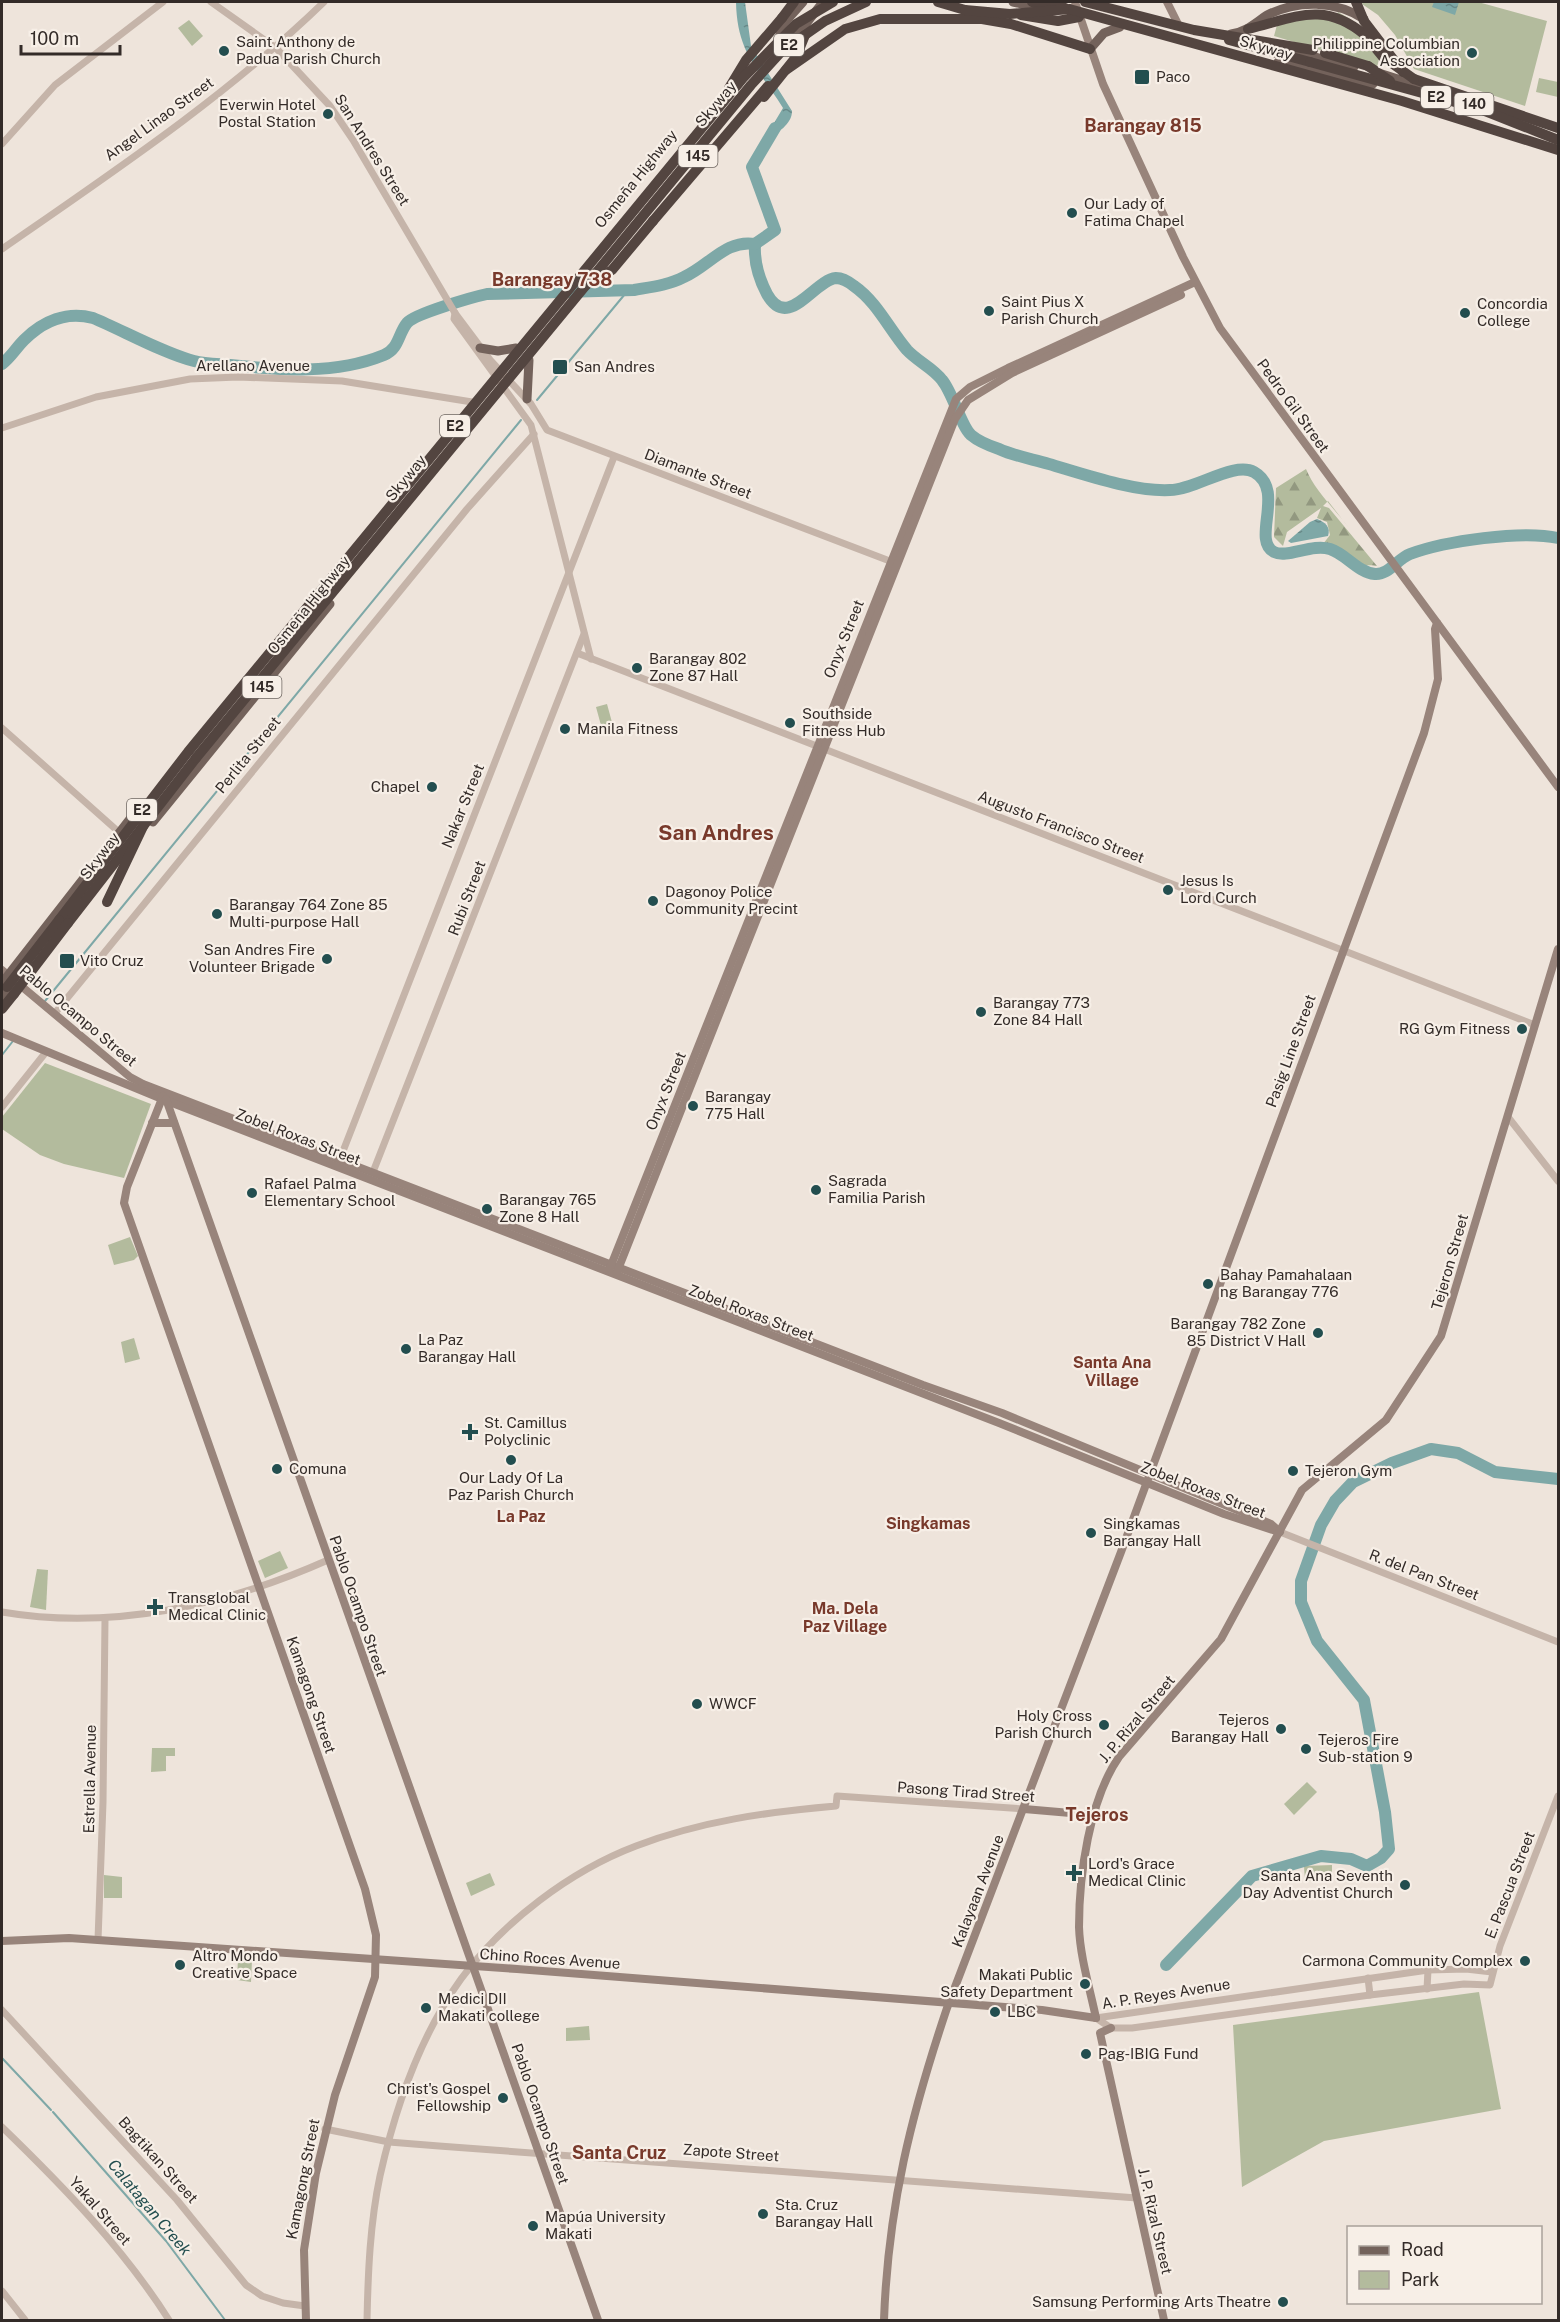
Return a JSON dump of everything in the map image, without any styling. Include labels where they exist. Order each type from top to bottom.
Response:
[{"type":"highway","points":[[723,102],[731,82],[746,60],[795,2]]},
{"type":"highway","name":"Skyway","points":[[2,993],[188,752],[723,102],[776,42],[796,24],[833,2]]},
{"type":"highway","name":"Skyway","points":[[2,1009],[147,818],[580,288],[782,51],[825,21],[866,2]]},
{"type":"highway","points":[[938,2],[965,10],[991,14],[1074,4]]},
{"type":"highway","name":"Skyway","points":[[1032,2],[1074,4],[1402,101],[1558,153]]},
{"type":"highway","name":"Skyway","points":[[1085,2],[1480,109],[1558,137]]},
{"type":"highway","points":[[1355,2],[1364,21],[1403,72]]},
{"type":"highway","points":[[679,189],[707,165],[796,57],[812,3]]},
{"type":"highway","points":[[1248,29],[1272,24],[1300,12],[1330,5],[1351,21],[1383,57],[1413,79],[1558,128]]},
{"type":"highway","points":[[958,17],[994,10],[1058,21],[1079,16]]},
{"type":"highway","points":[[580,288],[612,270],[774,79],[830,37],[860,24],[880,19],[958,17],[1011,24],[1090,49]]},
{"type":"highway","points":[[1194,30],[1313,50]]},
{"type":"highway","points":[[1325,53],[1368,66],[1406,90],[1558,137]]},
{"type":"highway","points":[[106,902],[147,818]]},
{"type":"main road","name":"140","points":[[1013,2],[1079,16],[1201,49],[1380,99],[1558,153]]},
{"type":"main road","points":[[1167,2],[1178,24]]},
{"type":"main road","points":[[1355,2],[1356,14]]},
{"type":"main road","points":[[759,52],[812,3]]},
{"type":"main road","points":[[774,64],[812,3]]},
{"type":"main road","name":"Pedro Gil Street","points":[[1074,4],[1103,84],[1197,285],[1220,328],[1558,787]]},
{"type":"main road","name":"140","points":[[1074,4],[1228,35],[1389,76],[1558,137]]},
{"type":"main road","points":[[1330,5],[1356,14],[1368,23],[1398,68],[1416,84]]},
{"type":"main road","points":[[1090,49],[1104,33],[1120,27]]},
{"type":"main road","name":"140","points":[[1228,35],[1248,29]]},
{"type":"main road","points":[[1380,99],[1389,76],[1382,42]]},
{"type":"main road","points":[[1201,49],[1224,49],[1386,86]]},
{"type":"main road","name":"Osmeña Highway","points":[[568,285],[749,63]]},
{"type":"main road","name":"145","points":[[592,283],[761,81]]},
{"type":"main road","name":"Onyx Street","points":[[614,1270],[893,563],[950,408],[963,392],[1008,368],[1197,285]]},
{"type":"main road","name":"Onyx Street","points":[[893,563],[955,419],[968,400],[1012,373],[1197,285]]},
{"type":"main road","name":"Osmeña Highway","points":[[2,1014],[10,979],[132,847],[576,302]]},
{"type":"main road","name":"Osmeña Highway","points":[[2,999],[10,979],[201,733],[553,303]]},
{"type":"main road","points":[[480,348],[498,351],[516,348]]},
{"type":"main road","points":[[527,399],[529,360]]},
{"type":"main road","name":"Pasig Line Street","points":[[1146,1479],[1417,752],[1435,696],[1438,655],[1435,629],[1437,623]]},
{"type":"main road","name":"Tejeron Street","points":[[1280,1532],[1302,1490],[1386,1420],[1438,1342],[1451,1308],[1558,949]]},
{"type":"main road","name":"Pablo Ocampo Street","points":[[10,979],[55,1013],[130,1077],[164,1098],[598,2320]]},
{"type":"main road","name":"Zobel Roxas Street","points":[[2,1033],[164,1098],[339,1163],[686,1299],[837,1356],[1002,1413],[1146,1479],[1271,1524],[1280,1532]]},
{"type":"main road","name":"Kamagong Street","points":[[164,1098],[127,1187],[124,1203],[369,1903],[376,1935],[377,1960],[371,1993],[325,2129],[304,2250],[306,2320]]},
{"type":"main road","points":[[152,1123],[174,1124]]},
{"type":"main road","name":"Zobel Roxas Street","points":[[339,1163],[373,1172],[571,1253]]},
{"type":"main road","name":"Kalayaan Avenue","points":[[884,2320],[890,2232],[898,2180],[915,2107],[950,2002],[1146,1479]]},
{"type":"main road","name":"J. P. Rizal Street","points":[[1096,2018],[1079,1927],[1083,1872],[1094,1815],[1108,1774],[1114,1764],[1220,1641],[1280,1532]]},
{"type":"main road","name":"Pasong Tirad Street","points":[[1024,1809],[1094,1815]]},
{"type":"main road","name":"Chino Roces Avenue","points":[[2,1941],[44,1937],[98,1940],[950,2002],[1042,2010],[1096,2018]]},
{"type":"main road","name":"J. P. Rizal Street","points":[[1111,2028],[1100,2033],[1164,2320]]},
{"type":"street","points":[[2,144],[54,85],[163,2]]},
{"type":"street","name":"San Andres Street","points":[[211,2],[276,48],[324,98],[353,140],[454,312],[496,373]]},
{"type":"street","name":"Angel Linao Street","points":[[2,249],[198,109],[276,48],[324,2]]},
{"type":"street","name":"San Andres Street","points":[[454,312],[454,319],[507,385],[534,434],[591,659]]},
{"type":"street","name":"Arellano Avenue","points":[[2,428],[96,397],[199,379],[238,377],[342,381],[472,402]]},
{"type":"street","name":"Diamante Street","points":[[507,385],[527,399],[547,430],[893,563]]},
{"type":"street","name":"Perlita Street","points":[[55,1013],[467,509],[534,434]]},
{"type":"street","name":"Nakar Street","points":[[339,1163],[568,572],[615,457]]},
{"type":"street","name":"Rubi Street","points":[[373,1172],[584,634]]},
{"type":"street","name":"Augusto Francisco Street","points":[[577,653],[1535,1025]]},
{"type":"street","points":[[2,729],[122,834]]},
{"type":"street","points":[[2,1107],[46,1052]]},
{"type":"street","points":[[1508,1117],[1558,1180]]},
{"type":"street","name":"R. del Pan Street","points":[[1280,1532],[1558,1642]]},
{"type":"street","points":[[2,1612],[67,1620],[105,1619],[159,1611],[259,1586],[328,1560]]},
{"type":"street","name":"Estrella Avenue","points":[[98,1940],[103,1802],[105,1619]]},
{"type":"street","name":"Pasong Tirad Street","points":[[472,1967],[520,1917],[542,1900],[622,1852],[719,1821],[836,1806],[837,1796],[1024,1809]]},
{"type":"street","name":"E. Pascua Street","points":[[1490,1984],[1492,1972],[1558,1796]]},
{"type":"street","points":[[367,2320],[372,2236],[380,2178],[389,2142],[418,2057],[446,2003],[472,1967]]},
{"type":"street","points":[[1464,1984],[1466,1969]]},
{"type":"street","name":"A. P. Reyes Avenue","points":[[1096,2018],[1428,1970],[1466,1969],[1492,1972]]},
{"type":"street","points":[[1427,1989],[1428,1970]]},
{"type":"street","points":[[1368,1978],[1370,1995]]},
{"type":"street","name":"A. P. Reyes Avenue","points":[[1096,2018],[1111,2028],[1132,2028],[1370,1995],[1464,1984],[1490,1984]]},
{"type":"street","points":[[1261,1993],[1264,2010]]},
{"type":"street","name":"Bagtikan Street","points":[[2,2010],[177,2200],[246,2285],[262,2296],[283,2303],[305,2306]]},
{"type":"street","name":"Yakal Street","points":[[2,2127],[103,2234],[149,2290],[169,2320]]},
{"type":"street","name":"Zapote Street","points":[[325,2129],[389,2142],[1137,2198]]},
{"type":"street","points":[[2,2291],[25,2320]]},
{"type":"green space","name":"Philippine Columbian Association","points":[[1363,2],[1478,2],[1547,21],[1525,106],[1414,69],[1395,35],[1378,15],[1362,4]]},
{"type":"green space","points":[[1338,12],[1352,20],[1380,55],[1377,67],[1274,36],[1277,25],[1284,21],[1335,18]]},
{"type":"green space","points":[[189,20],[203,36],[192,46],[178,28]]},
{"type":"green space","points":[[1539,78],[1558,82],[1558,97],[1536,92]]},
{"type":"green space","points":[[1306,469],[1314,485],[1327,502],[1323,506],[1329,508],[1377,566],[1357,562],[1335,547],[1323,544],[1330,535],[1327,522],[1317,518],[1321,508],[1287,532],[1283,546],[1274,537],[1276,488]]},
{"type":"green space","points":[[1328,501],[1349,528],[1343,521]]},
{"type":"green space","points":[[607,704],[613,726],[602,729],[596,707]]},
{"type":"green space","points":[[45,1063],[151,1104],[124,1178],[64,1164],[40,1155],[2,1129],[2,1117]]},
{"type":"green space","points":[[130,1237],[138,1256],[134,1260],[114,1265],[108,1245]]},
{"type":"green space","points":[[134,1338],[140,1359],[125,1363],[121,1342]]},
{"type":"green space","points":[[280,1551],[288,1568],[265,1578],[258,1561]]},
{"type":"green space","points":[[37,1569],[48,1570],[46,1610],[30,1607]]},
{"type":"green space","points":[[152,1748],[175,1748],[175,1756],[166,1756],[166,1771],[151,1772]]},
{"type":"green space","points":[[1307,1782],[1317,1792],[1294,1815],[1284,1804]]},
{"type":"green space","points":[[1332,1865],[1332,1879],[1305,1881],[1304,1866]]},
{"type":"green space","points":[[490,1873],[495,1885],[471,1896],[466,1883]]},
{"type":"green space","points":[[104,1875],[122,1877],[122,1898],[104,1898]]},
{"type":"green space","points":[[238,1959],[252,1960],[251,1982],[237,1980]]},
{"type":"green space","points":[[1479,1992],[1501,2109],[1324,2141],[1242,2187],[1233,2025]]},
{"type":"green space","points":[[589,2026],[590,2040],[566,2041],[566,2028]]},
{"type":"water","points":[[736,2],[745,2],[751,46],[792,111],[787,124],[767,141],[771,128],[783,108],[750,59],[740,34]]},
{"type":"water","points":[[1434,2],[1459,2],[1455,15],[1432,7]]},
{"type":"water","points":[[1317,519],[1327,525],[1328,536],[1291,543],[1288,541],[1310,522]]},
{"type":"waterway","points":[[755,244],[775,230],[752,167],[775,128]]},
{"type":"waterway","points":[[755,244],[759,276],[767,294],[775,304],[784,308],[792,306],[836,278],[848,282],[862,292],[907,350],[942,380],[967,431],[984,443],[1011,454],[1093,477],[1156,490],[1180,489],[1236,470],[1254,472],[1263,480],[1267,490],[1266,537],[1268,546],[1279,554],[1315,548],[1330,549],[1363,570],[1380,574],[1410,554],[1443,545],[1505,536],[1558,538]]},
{"type":"waterway","points":[[2,364],[31,333],[47,323],[65,317],[83,316],[93,318],[170,353],[198,362],[288,369],[346,366],[384,355],[393,349],[404,327],[412,319],[457,302],[487,294],[634,290],[653,287],[684,277],[726,249],[755,244]]},
{"type":"waterway","points":[[537,400],[630,288]]},
{"type":"waterway","points":[[45,1001],[521,420]]},
{"type":"waterway","points":[[2,1055],[13,1041]]},
{"type":"waterway","points":[[1166,1965],[1252,1876],[1321,1856],[1351,1859],[1367,1866],[1381,1858],[1389,1849],[1385,1812],[1364,1700],[1317,1641],[1301,1602],[1301,1581],[1321,1525],[1335,1501],[1353,1482],[1392,1463],[1431,1449],[1458,1453],[1495,1472],[1558,1479]]},
{"type":"waterway","name":"Calatagan Creek","points":[[2,2058],[51,2110]]},
{"type":"waterway","name":"Calatagan Creek","points":[[53,2112],[166,2241],[225,2320]]},
{"type":"place","name":"Saint Anthony de Padua Parish Church","points":[[224,51]]},
{"type":"place","name":"Philippine Columbian Association","points":[[1472,53]]},
{"type":"place","name":"Paco","points":[[1142,77]]},
{"type":"place","name":"Everwin Hotel Postal Station","points":[[328,114]]},
{"type":"place","name":"Our Lady of Fatima Chapel","points":[[1072,213]]},
{"type":"place","name":"Saint Pius X Parish Church","points":[[989,311]]},
{"type":"place","name":"Concordia College","points":[[1465,313]]},
{"type":"place","name":"San Andres","points":[[560,367]]},
{"type":"place","name":"Barangay 802 Zone 87 Hall","points":[[637,668]]},
{"type":"place","name":"Southside Fitness Hub","points":[[790,723]]},
{"type":"place","name":"Manila Fitness","points":[[565,729]]},
{"type":"place","name":"Chapel","points":[[432,787]]},
{"type":"place","name":"Jesus Is Lord Curch","points":[[1168,890]]},
{"type":"place","name":"Dagonoy Police Community Precint","points":[[653,901]]},
{"type":"place","name":"Barangay 764 Zone 85 Multi-purpose Hall","points":[[217,914]]},
{"type":"place","name":"San Andres Fire Volunteer Brigade","points":[[327,959]]},
{"type":"place","name":"Vito Cruz","points":[[67,961]]},
{"type":"place","name":"Barangay 773 Zone 84 Hall","points":[[981,1012]]},
{"type":"place","name":"RG Gym Fitness","points":[[1522,1029]]},
{"type":"place","name":"Barangay 775 Hall","points":[[693,1106]]},
{"type":"place","name":"Sagrada Familia Parish","points":[[816,1190]]},
{"type":"place","name":"Rafael Palma Elementary School","points":[[252,1193]]},
{"type":"place","name":"Barangay 765 Zone 8 Hall","points":[[487,1209]]},
{"type":"place","name":"Bahay Pamahalaan ng Barangay 776","points":[[1208,1284]]},
{"type":"place","name":"Barangay 782 Zone 85 District V Hall","points":[[1318,1333]]},
{"type":"place","name":"La Paz Barangay Hall","points":[[406,1349]]},
{"type":"place","name":"St. Camillus Polyclinic","points":[[470,1432]]},
{"type":"place","name":"Our Lady Of La Paz Parish Church","points":[[511,1460]]},
{"type":"place","name":"Comuna","points":[[277,1469]]},
{"type":"place","name":"Tejeron Gym","points":[[1293,1471]]},
{"type":"place","name":"Singkamas Barangay Hall","points":[[1091,1533]]},
{"type":"place","name":"Transglobal Medical Clinic","points":[[155,1607]]},
{"type":"place","name":"WWCF","points":[[697,1704]]},
{"type":"place","name":"Holy Cross Parish Church","points":[[1104,1725]]},
{"type":"place","name":"Tejeros Barangay Hall","points":[[1281,1729]]},
{"type":"place","name":"Tejeros Fire Sub-station 9","points":[[1306,1749]]},
{"type":"place","name":"Lord's Grace Medical Clinic","points":[[1074,1873]]},
{"type":"place","name":"Santa Ana Seventh Day Adventist Church","points":[[1405,1885]]},
{"type":"place","name":"Carmona Community Complex","points":[[1525,1961]]},
{"type":"place","name":"Altro Mondo Creative Space","points":[[180,1965]]},
{"type":"place","name":"Makati Public Safety Department","points":[[1085,1984]]},
{"type":"place","name":"Medici DII Makati college","points":[[426,2008]]},
{"type":"place","name":"LBC","points":[[995,2012]]},
{"type":"place","name":"Pag-IBIG Fund","points":[[1086,2054]]},
{"type":"place","name":"Christ's Gospel Fellowship","points":[[503,2098]]},
{"type":"place","name":"Sta. Cruz Barangay Hall","points":[[763,2214]]},
{"type":"place","name":"Mapúa University Makati","points":[[533,2226]]},
{"type":"place","name":"Samsung Performing Arts Theatre","points":[[1283,2302]]},
{"type":"district","name":"Barangay 815","points":[[1143,126]]},
{"type":"district","name":"Barangay 738","points":[[552,280]]},
{"type":"district","name":"San Andres","points":[[716,833]]},
{"type":"district","name":"Santa Ana Village","points":[[1112,1371]]},
{"type":"district","name":"La Paz","points":[[521,1516]]},
{"type":"district","name":"Singkamas","points":[[928,1523]]},
{"type":"district","name":"Ma. Dela Paz Village","points":[[845,1617]]},
{"type":"district","name":"Tejeros","points":[[1097,1815]]},
{"type":"district","name":"Santa Cruz","points":[[619,2153]]}]
